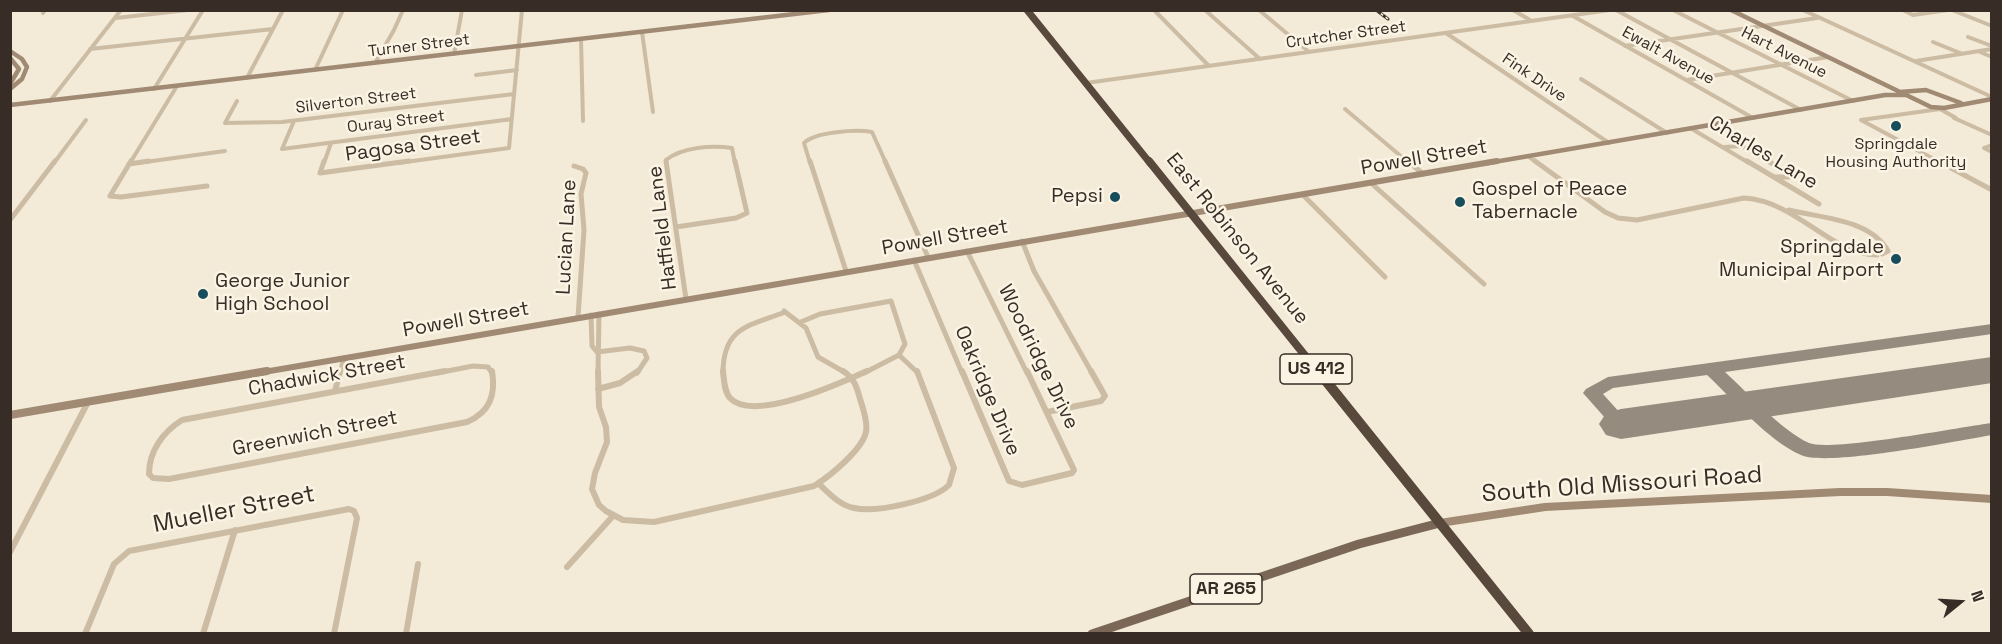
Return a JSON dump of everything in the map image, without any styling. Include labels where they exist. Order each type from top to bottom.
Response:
[{"type":"highway","name":"East Robinson Avenue","points":[[1026,10],[1529,633]]},
{"type":"main road","name":"South Old Missouri Road","points":[[1092,633],[1359,544],[1440,523]]},
{"type":"street","points":[[50,100],[121,10]]},
{"type":"street","points":[[115,18],[188,10]]},
{"type":"street","points":[[154,89],[203,10]]},
{"type":"street","points":[[247,78],[283,10]]},
{"type":"street","points":[[315,70],[343,10]]},
{"type":"street","points":[[375,63],[404,10]]},
{"type":"street","points":[[454,54],[462,10]]},
{"type":"street","points":[[512,119],[522,10]]},
{"type":"street","name":"Turner Street","points":[[10,105],[829,10]]},
{"type":"street","points":[[1154,10],[1209,66]]},
{"type":"street","points":[[1205,10],[1260,59]]},
{"type":"street","points":[[1259,10],[1310,52]]},
{"type":"street","points":[[1514,10],[1531,21]]},
{"type":"street","name":"Crutcher Street","points":[[1086,83],[1610,10]]},
{"type":"street","points":[[1616,10],[1801,110]]},
{"type":"street","name":"Hart Avenue","points":[[1673,10],[1853,101]]},
{"type":"street","points":[[1731,10],[1992,135]]},
{"type":"street","points":[[1803,10],[1992,98]]},
{"type":"street","points":[[1903,10],[1913,15],[1950,10],[1992,26]]},
{"type":"street","name":"Ewalt Avenue","points":[[1571,16],[1754,118]]},
{"type":"street","points":[[1625,46],[1819,18]]},
{"type":"street","points":[[90,49],[273,29]]},
{"type":"street","points":[[642,32],[653,112]]},
{"type":"street","name":"Fink Drive","points":[[1446,33],[1609,143]]},
{"type":"street","points":[[1968,37],[1992,48]]},
{"type":"street","points":[[581,39],[583,121]]},
{"type":"street","points":[[1933,42],[1961,54]]},
{"type":"street","points":[[1914,62],[1992,48]]},
{"type":"street","points":[[10,51],[22,58],[27,67],[22,78],[10,89]]},
{"type":"street","points":[[1978,51],[1992,57]]},
{"type":"street","points":[[1686,80],[1828,57]]},
{"type":"street","points":[[10,58],[19,69],[10,84]]},
{"type":"street","points":[[476,75],[517,70]]},
{"type":"street","points":[[1581,79],[1667,133]]},
{"type":"street","points":[[177,86],[110,193],[111,197],[207,186]]},
{"type":"street","name":"Powell Street","points":[[10,415],[1885,95],[1926,90],[1955,104]]},
{"type":"street","name":"Silverton Street","points":[[237,101],[225,123],[294,121],[514,94]]},
{"type":"street","points":[[1992,98],[1861,120],[1992,190]]},
{"type":"street","points":[[1345,109],[1423,174]]},
{"type":"street","name":"Ouray Street","points":[[294,121],[282,149],[512,119]]},
{"type":"street","name":"Pagosa Street","points":[[331,143],[320,173],[509,148],[512,119]]},
{"type":"street","points":[[10,220],[86,120]]},
{"type":"street","name":"Charles Lane","points":[[1692,129],[1819,204]]},
{"type":"street","points":[[846,271],[804,143],[810,137],[860,130],[872,132],[928,257]]},
{"type":"street","points":[[1992,145],[1984,148],[1992,152]]},
{"type":"street","points":[[1724,147],[1742,146],[1790,174],[1789,177],[1774,177]]},
{"type":"street","name":"Hatfield Lane","points":[[676,227],[745,215],[748,210],[733,150],[729,147],[670,155],[666,160],[686,298]]},
{"type":"street","points":[[129,164],[225,151]]},
{"type":"street","points":[[1529,157],[1605,212],[1623,219],[1637,220],[1748,198],[1764,200],[1782,207],[1855,225],[1886,245],[1888,251],[1867,255],[1855,252],[1782,207]]},
{"type":"street","name":"Lucian Lane","points":[[574,166],[583,169],[586,173],[581,194],[584,230],[578,317]]},
{"type":"street","points":[[1371,183],[1484,284]]},
{"type":"street","points":[[1304,195],[1385,277]]},
{"type":"street","points":[[1022,241],[1034,271],[1105,396],[1101,401],[1047,412]]},
{"type":"street","name":"Woodridge Drive","points":[[967,251],[1073,467],[1072,473],[1066,475]]},
{"type":"street","name":"Oakridge Drive","points":[[914,260],[1009,481],[1022,485],[1066,475]]},
{"type":"street","points":[[595,314],[592,346],[597,352],[599,407],[606,427],[607,442],[595,473],[592,489],[599,505],[613,516],[632,521],[654,522],[819,484],[831,474],[866,432],[856,385],[851,377],[819,358],[812,348],[809,332],[801,322],[784,311],[737,332],[727,343],[723,355],[724,377],[725,389],[730,398],[749,405],[788,402],[851,377],[903,351],[905,340],[891,301],[826,312],[801,322]]},
{"type":"street","points":[[597,352],[635,348],[644,351],[647,358],[644,364],[626,380],[598,389]]},
{"type":"street","points":[[819,484],[842,505],[853,509],[868,510],[943,492],[951,484],[954,468],[917,370],[899,355]]},
{"type":"street","points":[[335,391],[344,358]]},
{"type":"street","name":"Chadwick Street","points":[[153,478],[148,468],[162,435],[174,424],[191,417],[473,366],[488,368],[493,376],[491,403],[483,415]]},
{"type":"street","points":[[10,552],[88,402]]},
{"type":"street","name":"Greenwich Street","points":[[153,478],[169,479],[467,422],[483,415]]},
{"type":"street","name":"South Old Missouri Road","points":[[1440,523],[1481,514],[1534,508],[1840,492],[1898,492],[1992,499]]},
{"type":"street","name":"Mueller Street","points":[[85,633],[114,564],[123,554],[136,549],[341,510],[354,511]]},
{"type":"street","points":[[334,633],[357,518],[354,511]]},
{"type":"street","points":[[567,567],[613,516]]},
{"type":"street","points":[[203,633],[235,530]]},
{"type":"street","points":[[406,633],[418,564]]},
{"type":"taxiway","points":[[1621,424],[1592,393],[1608,383],[1992,329]]},
{"type":"taxiway","points":[[1711,369],[1786,438],[1808,451],[1838,452],[1992,429]]},
{"type":"runway","points":[[1621,424],[1992,370]]},
{"type":"railway","points":[[1376,10],[1388,19]]},
{"type":"place","name":"Springdale Housing Authority","points":[[1896,126]]},
{"type":"place","name":"Pepsi","points":[[1115,197]]},
{"type":"place","name":"Gospel of Peace Tabernacle","points":[[1460,202]]},
{"type":"place","name":"Springdale Municipal Airport","points":[[1896,259]]},
{"type":"place","name":"George Junior High School","points":[[203,294]]}]
